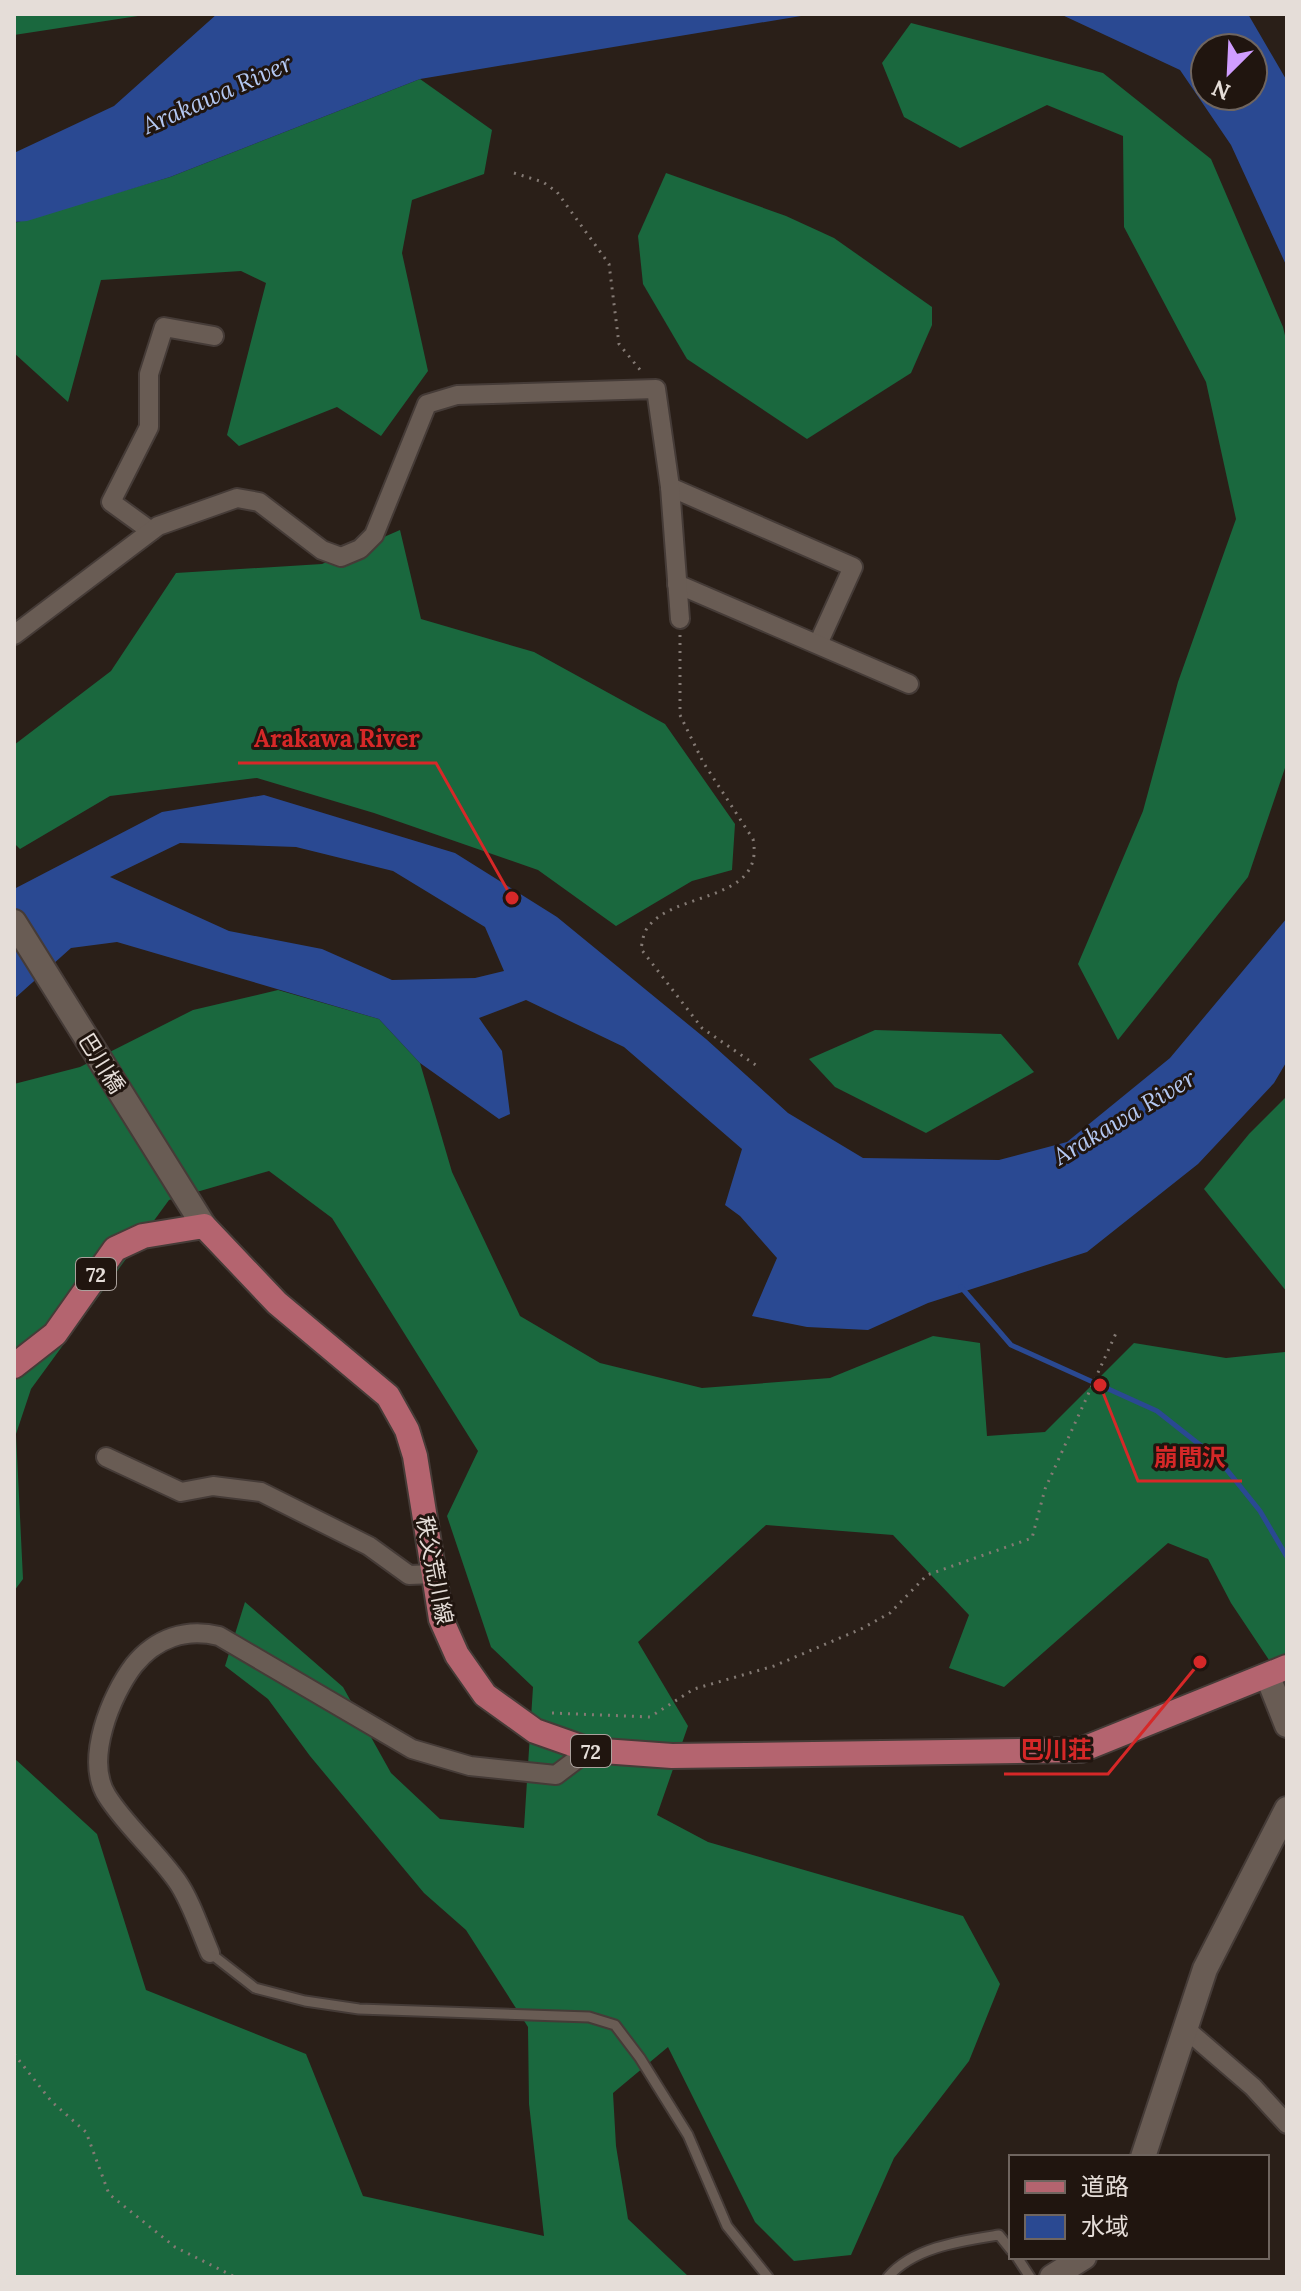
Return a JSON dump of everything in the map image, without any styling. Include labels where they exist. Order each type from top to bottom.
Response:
[{"type":"main road","name":"巴川橋","points":[[14,922],[204,1226]]},
{"type":"main road","name":"72","points":[[14,1366],[55,1334],[115,1249],[143,1236],[204,1226]]},
{"type":"main road","name":"秩父荒川線","points":[[204,1226],[277,1303],[388,1396],[407,1430],[415,1456],[441,1619],[457,1655],[485,1695],[535,1731],[589,1750],[672,1756],[1081,1750],[1280,1685]]},
{"type":"main road","points":[[1280,1685],[1287,1725]]},
{"type":"main road","points":[[1144,2155],[1188,2031],[1205,1969],[1287,1809]]},
{"type":"main road","points":[[1052,2277],[1081,2259]]},
{"type":"street","points":[[151,531],[111,502],[149,427],[149,374],[160,338],[164,327],[214,336]]},
{"type":"street","points":[[14,635],[151,531],[237,498],[259,502],[322,550],[341,557],[360,549],[374,535],[427,404],[457,395],[656,389],[670,487],[680,619]]},
{"type":"street","points":[[670,487],[853,567],[818,644]]},
{"type":"street","points":[[677,584],[909,684]]},
{"type":"street","points":[[106,1457],[181,1492],[213,1486],[261,1492],[369,1546],[409,1575],[434,1574]]},
{"type":"street","points":[[210,1953],[178,1883],[105,1793],[99,1759],[104,1721],[123,1679],[146,1650],[172,1635],[198,1631],[219,1636],[412,1749],[470,1766],[556,1775],[589,1750]]},
{"type":"street","points":[[1188,2031],[1253,2087],[1287,2124]]},
{"type":"lane","points":[[210,1953],[255,1988],[305,2001],[369,2009],[589,2017],[615,2025],[640,2058],[688,2135],[727,2226],[768,2277]]},
{"type":"lane","points":[[888,2277],[900,2262],[982,2238],[999,2235],[1009,2248]]},
{"type":"lane","points":[[1018,2259],[1030,2277]]},
{"type":"path","points":[[514,173],[543,182],[557,192],[609,264],[619,344],[640,368],[646,390]]},
{"type":"path","points":[[680,619],[680,715],[703,762],[753,839],[756,854],[746,872],[729,888],[662,915],[645,931],[641,949],[702,1028],[760,1068]]},
{"type":"path","points":[[517,1719],[541,1713],[650,1717],[694,1689],[774,1666],[861,1629],[890,1613],[927,1575],[1032,1538],[1045,1489],[1117,1331]]},
{"type":"path","points":[[14,2054],[52,2102],[86,2132],[109,2194],[175,2247],[235,2277]]},
{"type":"green space","points":[[14,14],[151,14],[14,35]]},
{"type":"green space","points":[[911,23],[1103,73],[1211,159],[1283,327],[1287,344],[1287,762],[1248,877],[1118,1040],[1078,964],[1143,811],[1178,682],[1236,519],[1206,382],[1124,227],[1123,136],[1047,105],[960,148],[904,117],[882,63]]},
{"type":"green space","points":[[420,79],[492,130],[484,174],[412,200],[402,253],[428,371],[381,436],[337,407],[239,446],[227,435],[266,283],[241,271],[101,280],[68,402],[14,353],[14,223],[170,177]]},
{"type":"green space","points":[[666,173],[786,216],[834,238],[932,307],[932,325],[911,373],[807,439],[687,359],[643,284],[638,236]]},
{"type":"green space","points":[[400,530],[421,619],[534,652],[665,724],[735,824],[732,870],[692,881],[616,926],[538,870],[374,813],[257,778],[110,796],[20,849],[14,843],[14,745],[111,671],[176,573],[322,564]]},
{"type":"green space","points":[[278,990],[379,1019],[420,1063],[452,1172],[520,1316],[600,1363],[702,1388],[830,1378],[933,1336],[980,1343],[987,1436],[1045,1432],[1134,1343],[1226,1358],[1285,1352],[1287,1339],[1287,1687],[1231,1603],[1208,1559],[1168,1543],[1004,1687],[949,1668],[969,1615],[893,1535],[766,1525],[638,1642],[688,1726],[657,1815],[708,1842],[963,1916],[1000,1984],[969,2061],[894,2158],[851,2255],[794,2261],[755,2222],[668,2047],[613,2093],[616,2146],[628,2219],[689,2277],[14,2277],[14,1758],[97,1834],[146,1990],[306,2054],[363,2196],[544,2236],[529,2104],[528,2027],[466,1930],[424,1893],[310,1756],[268,1699],[225,1666],[245,1602],[343,1687],[391,1773],[440,1819],[524,1828],[533,1687],[491,1647],[447,1516],[478,1451],[332,1218],[269,1171],[169,1200],[31,1389],[16,1434],[23,1579],[14,1591],[14,1084],[80,1067],[193,1010]]},
{"type":"green space","points":[[875,1030],[1001,1034],[1034,1072],[926,1133],[835,1087],[809,1059]]},
{"type":"green space","points":[[1287,1096],[1287,1292],[1204,1189],[1249,1134]]},
{"type":"water","points":[[217,14],[813,14],[420,79],[170,177],[27,221],[14,222],[14,153],[114,106]]},
{"type":"water","points":[[1060,14],[1248,14],[1258,32],[1189,32],[1189,83],[1180,70]]},
{"type":"water","points":[[1269,50],[1287,81],[1287,267],[1231,145],[1209,112],[1269,112]]},
{"type":"water","points":[[264,795],[455,853],[557,917],[706,1039],[788,1113],[863,1158],[999,1160],[1067,1142],[1170,1058],[1287,918],[1287,1061],[1274,1083],[1198,1164],[1087,1252],[928,1303],[868,1330],[807,1327],[752,1316],[777,1258],[740,1216],[725,1205],[742,1149],[624,1047],[526,1000],[479,1018],[502,1051],[510,1114],[499,1119],[420,1063],[379,1019],[117,942],[71,948],[14,999],[14,889],[162,812]],"holes":[[[180,843],[296,847],[393,871],[485,927],[504,971],[475,978],[392,980],[322,949],[229,931],[110,877]]]},
{"type":"waterway","points":[[961,1287],[1011,1345],[1157,1411],[1219,1460],[1260,1511],[1287,1557]]},
{"type":"place","name":"Arakawa River","points":[[512,898]]},
{"type":"place","name":"崩間沢","points":[[1100,1385]]},
{"type":"place","name":"巴川荘","points":[[1200,1662]]}]
